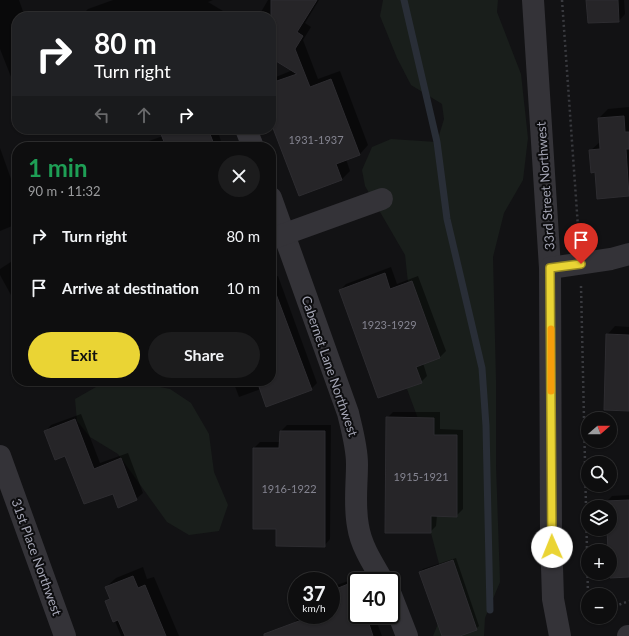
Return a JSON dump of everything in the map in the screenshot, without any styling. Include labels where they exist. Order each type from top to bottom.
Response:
[{"type":"street","name":"33rd Street Northwest","points":[[533,0],[550,268],[551,534],[553,599],[560,636]]},
{"type":"street","points":[[278,237],[382,200]]},
{"type":"street","name":"Cabernet Lane Northwest","points":[[276,226],[278,237],[348,413],[356,449],[356,507],[358,527],[372,563],[378,572]]},
{"type":"street","points":[[550,268],[581,264],[629,254]]},
{"type":"street","name":"31st Place Northwest","points":[[0,456],[65,636]]},
{"type":"street","points":[[400,618],[407,636]]},
{"type":"path","points":[[562,0],[581,264],[588,588]]},
{"type":"path","points":[[617,605],[629,601]]},
{"type":"shaded area","points":[[383,0],[498,0],[497,12],[521,74],[528,138],[523,180],[504,213],[493,257],[496,380],[496,465],[500,582],[485,618],[484,636],[433,636],[444,609],[444,583],[431,533],[431,498],[424,435],[400,370],[410,301],[405,255],[365,186],[362,170],[372,147],[391,139],[437,142],[444,119],[442,104],[411,85],[397,58],[380,16]]},
{"type":"shaded area","points":[[155,386],[170,389],[191,403],[209,434],[214,472],[228,505],[219,531],[189,535],[167,522],[118,454],[90,437],[77,421],[75,399],[96,387]]},
{"type":"building","points":[[271,0],[317,0],[297,32],[303,36],[295,49],[310,87],[331,79],[360,155],[336,164],[342,180],[299,196],[275,134],[276,81],[297,74],[276,61],[276,12],[271,12]]},
{"type":"building","points":[[586,0],[618,0],[619,22],[588,23]]},
{"type":"building","points":[[624,116],[625,132],[629,132],[629,149],[626,149],[629,196],[597,199],[595,172],[591,173],[589,150],[600,149],[598,118]]},
{"type":"building","points":[[161,134],[210,134],[213,142],[164,142]]},
{"type":"building","points":[[385,273],[390,289],[412,281],[440,358],[416,367],[422,383],[378,398],[339,290]]},
{"type":"building","points":[[276,294],[312,390],[266,407],[259,386],[276,386]]},
{"type":"building","points":[[606,334],[629,335],[629,411],[604,410]]},
{"type":"building","points":[[386,417],[434,418],[434,435],[457,435],[457,517],[431,516],[431,533],[385,533]]},
{"type":"building","points":[[75,419],[94,469],[121,458],[137,500],[118,508],[113,494],[84,504],[65,456],[55,460],[44,431]]},
{"type":"building","points":[[280,431],[325,431],[325,547],[276,546],[276,529],[253,529],[253,448],[279,448]]},
{"type":"building","points":[[617,500],[629,500],[629,577],[617,578],[617,544],[608,544],[607,536],[617,536]]},
{"type":"building","points":[[453,560],[477,630],[460,636],[442,636],[419,572]]},
{"type":"building","points":[[133,576],[138,588],[145,585],[166,636],[125,636],[118,620],[113,622],[105,601],[110,599],[105,587]]},
{"type":"building","points":[[348,584],[348,624],[369,624],[373,636],[264,636],[264,634],[291,624],[340,624],[340,587]]},
{"type":"waterway","points":[[404,0],[437,142],[447,219],[482,368],[486,426],[490,610]]},
{"type":"slow traffic","points":[[551,329],[551,391]]},
{"type":"route","points":[[552,547],[550,268],[581,264]]}]
